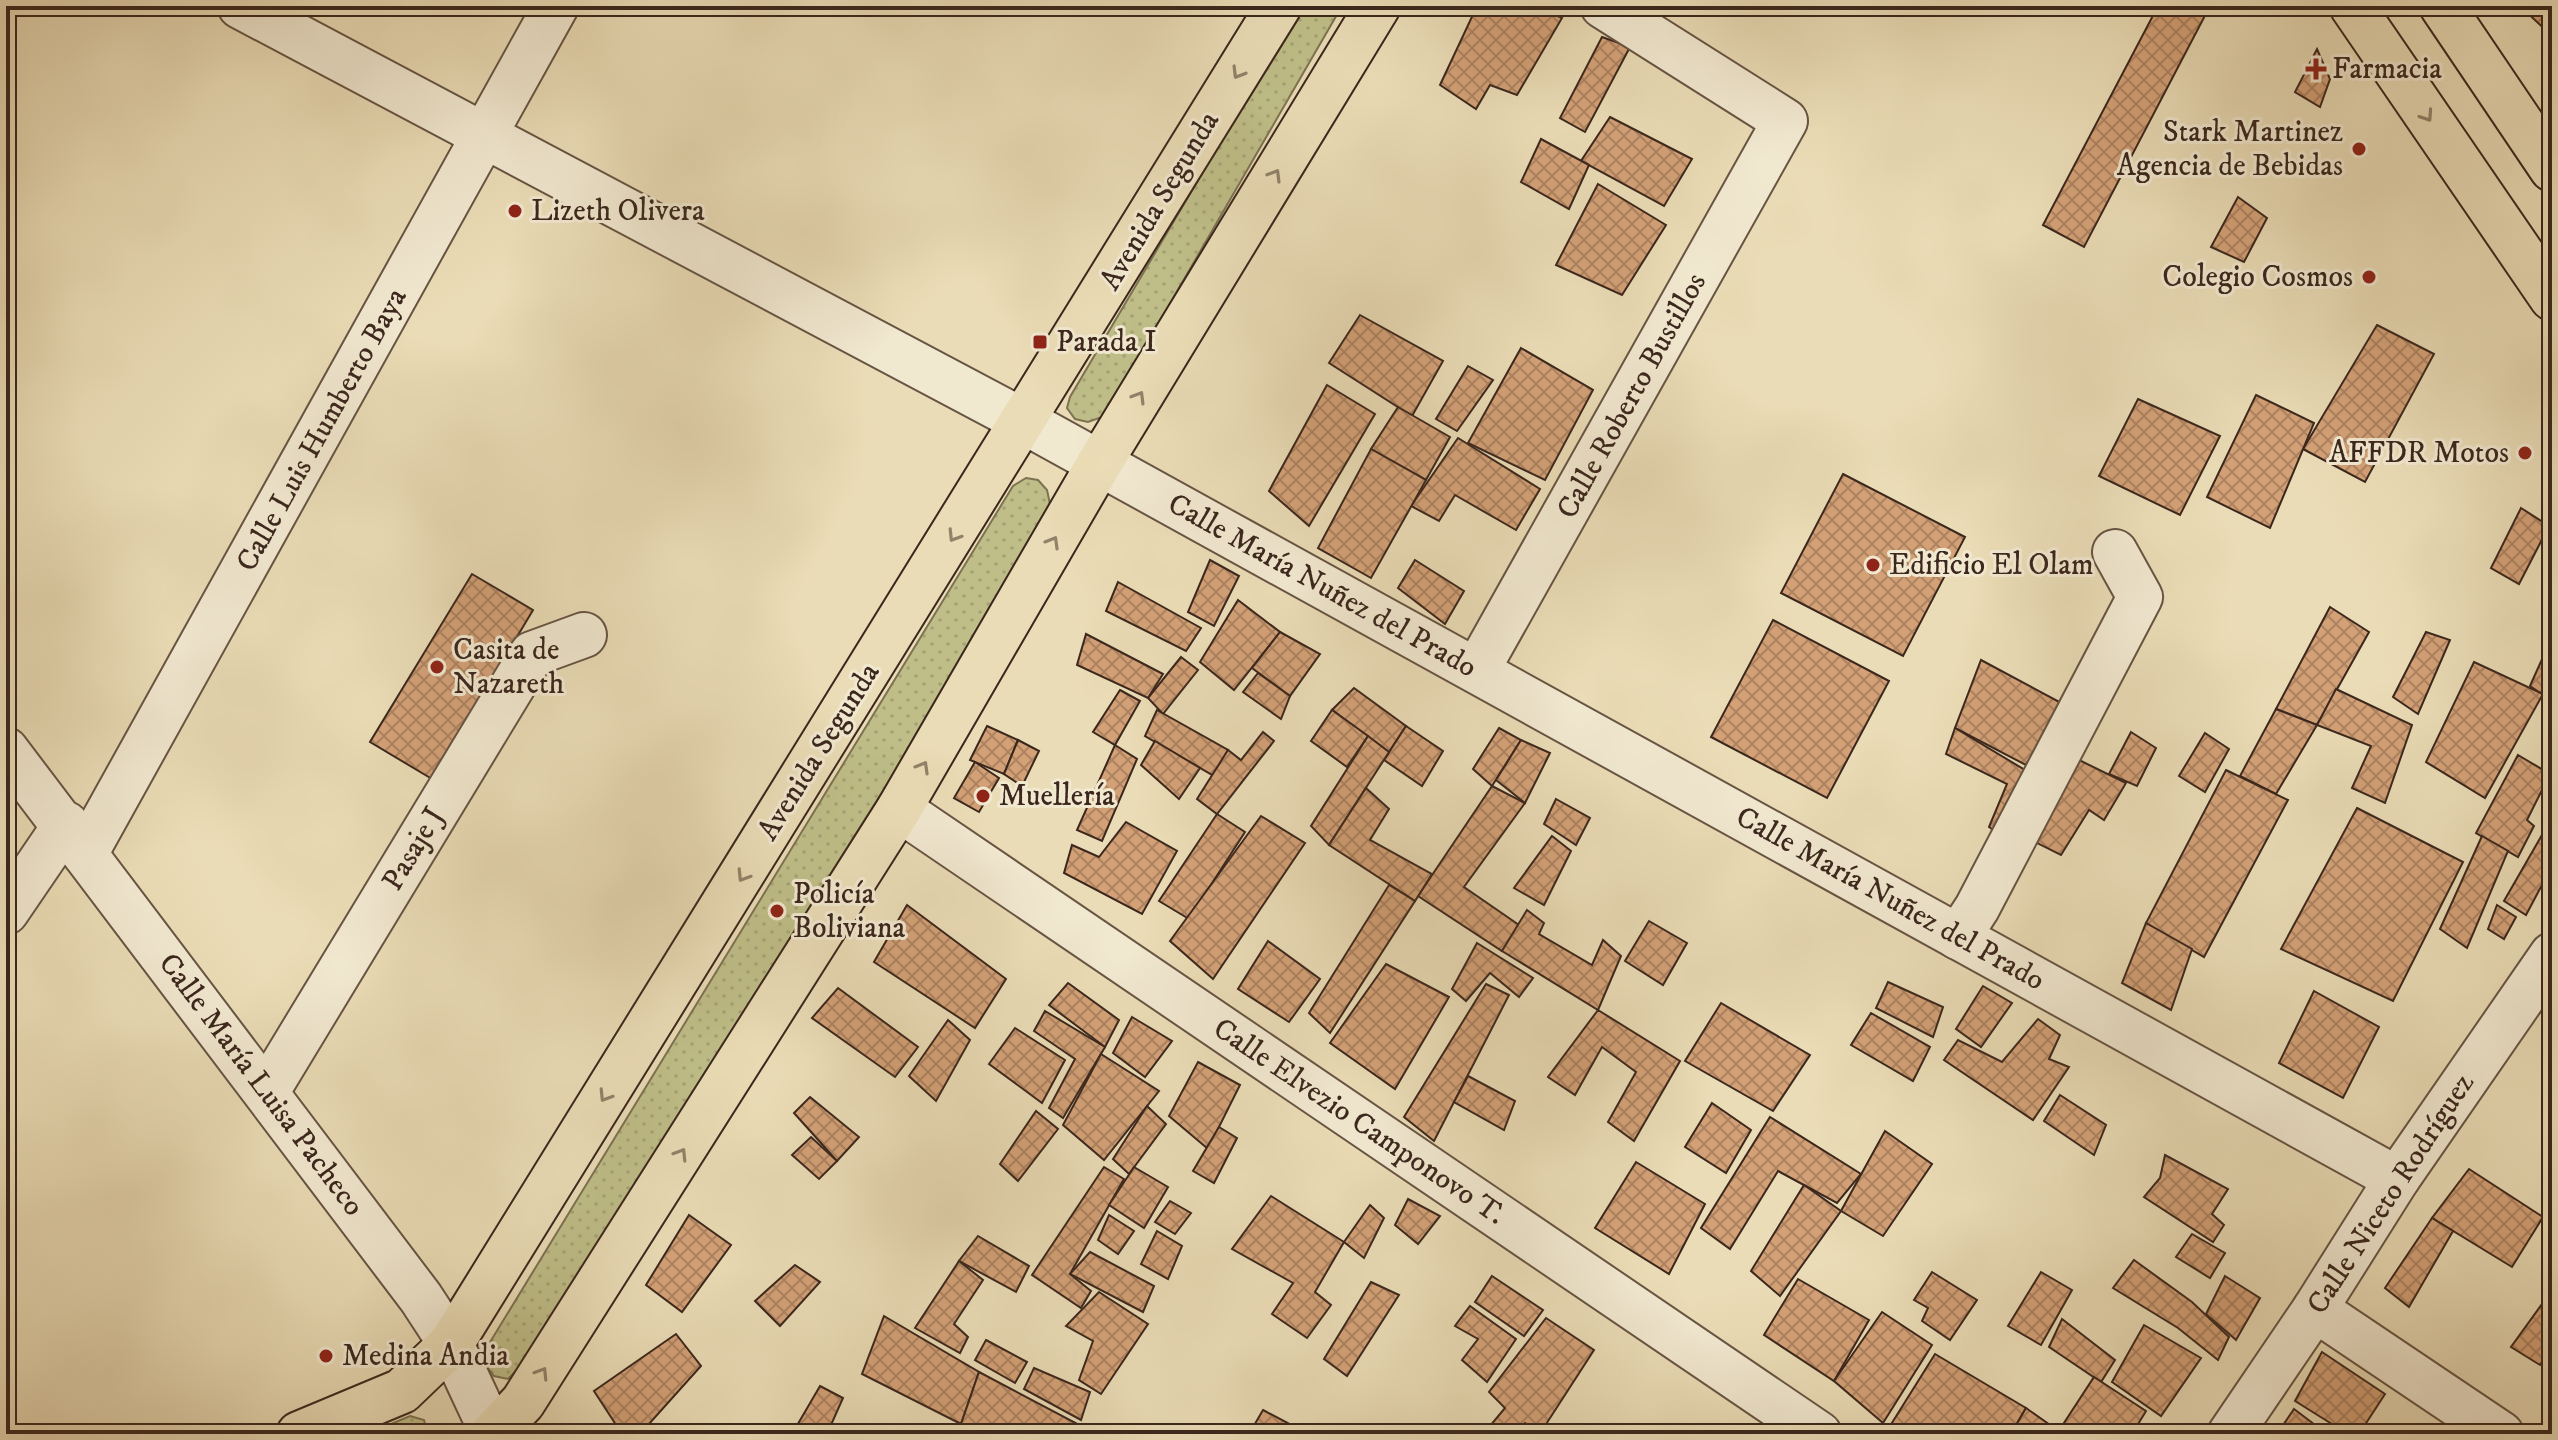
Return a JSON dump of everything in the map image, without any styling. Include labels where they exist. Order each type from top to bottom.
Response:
[{"type":"main road","name":"Avenida Segunda","points":[[299,1434],[402,1391],[451,1344],[1025,422],[1279,6]]},
{"type":"main road","points":[[493,1434],[523,1402],[899,809],[1099,464],[1378,6]]},
{"type":"main road","points":[[2352,6],[2552,298]]},
{"type":"main road","points":[[2442,6],[2552,169]]},
{"type":"street","name":"Calle María Nuñez del Prado","points":[[240,6],[487,134],[1025,422],[2397,1179]]},
{"type":"street","name":"Calle Luis Humberto Baya","points":[[6,912],[76,839],[487,134],[556,6]]},
{"type":"street","name":"Calle Roberto Bustillos","points":[[1477,670],[1785,121],[1603,6]]},
{"type":"street","points":[[1958,937],[1977,908],[2140,597],[2115,552]]},
{"type":"street","name":"Pasaje J","points":[[267,1091],[532,654],[584,635]]},
{"type":"street","name":"Calle María Luisa Pacheco","points":[[6,750],[421,1298],[451,1344],[493,1434]]},
{"type":"street","name":"Calle Elvezio Camponovo T.","points":[[899,809],[1819,1434]]},
{"type":"street","name":"Calle Niceto Rodríguez","points":[[2230,1434],[2315,1309],[2397,1179],[2552,955]]},
{"type":"street","points":[[2315,1309],[2501,1434]]},
{"type":"shaded area","points":[[1301,6],[1342,6],[1105,416],[1088,422],[1075,419],[1067,408],[1070,397]]},
{"type":"shaded area","points":[[1026,478],[1038,480],[1047,490],[1050,504],[886,786],[520,1367],[508,1379],[494,1376],[484,1363],[484,1352],[1013,486]]},
{"type":"shaded area","points":[[410,1416],[424,1420],[428,1434],[367,1434]]},
{"type":"building","points":[[1477,6],[1490,6],[1506,14],[1511,6],[1540,6],[1562,18],[1517,95],[1490,85],[1476,109],[1440,85]]},
{"type":"building","points":[[2158,6],[2210,6],[2084,247],[2043,225]]},
{"type":"building","points":[[2520,6],[2552,6],[2552,36]]},
{"type":"building","points":[[1602,37],[1630,47],[1585,132],[1560,118]]},
{"type":"building","name":"Farmacia","points":[[2317,49],[2330,79],[2320,107],[2295,92]]},
{"type":"building","points":[[1610,117],[1692,159],[1664,206],[1581,161]]},
{"type":"building","points":[[1541,139],[1589,165],[1569,209],[1521,182]]},
{"type":"building","points":[[1598,184],[1666,225],[1622,295],[1556,265]]},
{"type":"building","points":[[2238,197],[2267,218],[2244,262],[2211,247]]},
{"type":"building","points":[[1360,315],[1443,361],[1412,416],[1329,363]]},
{"type":"building","points":[[2377,325],[2434,354],[2365,482],[2303,449]]},
{"type":"building","points":[[1521,348],[1593,390],[1545,480],[1468,443]]},
{"type":"building","points":[[1468,366],[1493,380],[1457,431],[1436,419]]},
{"type":"building","points":[[1327,385],[1375,414],[1309,526],[1269,491]]},
{"type":"building","points":[[2256,395],[2314,423],[2270,528],[2207,497]]},
{"type":"building","points":[[2138,399],[2220,436],[2180,515],[2099,476]]},
{"type":"building","points":[[1398,407],[1450,437],[1426,480],[1371,449]]},
{"type":"building","points":[[1458,438],[1540,489],[1516,530],[1455,495],[1439,521],[1411,506]]},
{"type":"building","points":[[1371,449],[1426,480],[1371,578],[1318,548]]},
{"type":"building","name":"Edificio El Olam","points":[[1843,474],[1965,537],[1903,656],[1781,593]]},
{"type":"building","points":[[2521,508],[2549,526],[2519,584],[2491,568]]},
{"type":"building","points":[[1210,560],[1239,576],[1214,626],[1188,612]]},
{"type":"building","points":[[1415,560],[1464,591],[1445,624],[1398,588]]},
{"type":"building","name":"Casita de Nazareth","points":[[472,574],[533,610],[432,779],[370,742]]},
{"type":"building","points":[[1118,582],[1201,628],[1186,651],[1106,611]]},
{"type":"building","points":[[1238,600],[1280,632],[1234,690],[1200,662]]},
{"type":"building","points":[[2330,607],[2369,632],[2317,725],[2276,709]]},
{"type":"building","name":"Edificio El Olam","points":[[1773,620],[1889,681],[1827,798],[1711,737]]},
{"type":"building","points":[[1280,632],[1320,654],[1290,696],[1252,668]]},
{"type":"building","points":[[2426,632],[2450,640],[2418,714],[2393,697]]},
{"type":"building","points":[[1086,634],[1163,674],[1148,698],[1077,665]]},
{"type":"building","points":[[2552,637],[2552,701],[2530,686]]},
{"type":"building","points":[[1181,657],[1198,670],[1163,714],[1148,698]]},
{"type":"building","points":[[1981,660],[2063,704],[2026,765],[1955,728]]},
{"type":"building","points":[[2474,662],[2543,694],[2485,798],[2426,762]]},
{"type":"building","points":[[1258,673],[1290,696],[1281,719],[1243,692]]},
{"type":"building","points":[[1354,688],[1406,726],[1389,752],[1332,710]]},
{"type":"building","points":[[2336,689],[2412,725],[2385,803],[2352,788],[2371,746],[2317,725]]},
{"type":"building","points":[[1120,690],[1140,701],[1115,745],[1093,732]]},
{"type":"building","points":[[2276,709],[2317,725],[2276,794],[2240,776]]},
{"type":"building","points":[[1157,710],[1228,750],[1214,776],[1145,736]]},
{"type":"building","points":[[1332,710],[1368,736],[1347,767],[1311,741]]},
{"type":"building","points":[[987,726],[1018,740],[1004,774],[970,760]]},
{"type":"building","points":[[1406,726],[1443,751],[1422,786],[1384,760]]},
{"type":"building","points":[[1499,728],[1521,740],[1492,786],[1473,769]]},
{"type":"building","points":[[1955,728],[2040,779],[2006,839],[1989,827],[2007,784],[1946,754]]},
{"type":"building","points":[[1263,732],[1274,741],[1217,814],[1197,799],[1228,750],[1241,760]]},
{"type":"building","points":[[2131,732],[2156,748],[2137,786],[2109,774]]},
{"type":"building","points":[[2205,733],[2229,749],[2205,792],[2179,776]]},
{"type":"building","points":[[1368,736],[1389,752],[1329,845],[1311,826]]},
{"type":"building","points":[[1018,740],[1039,751],[1022,786],[1004,774]]},
{"type":"building","points":[[1521,740],[1550,753],[1525,803],[1496,780]]},
{"type":"building","points":[[1155,741],[1200,768],[1179,799],[1141,765]]},
{"type":"building","points":[[1115,745],[1137,759],[1102,841],[1077,830]]},
{"type":"building","points":[[2518,755],[2550,774],[2527,820],[2534,826],[2518,857],[2476,833]]},
{"type":"building","points":[[2077,759],[2126,783],[2104,820],[2089,810],[2061,855],[2031,840]]},
{"type":"building","points":[[975,762],[999,778],[979,812],[954,798]]},
{"type":"building","points":[[2226,770],[2288,800],[2204,957],[2146,923]]},
{"type":"building","points":[[1492,786],[1525,803],[1464,887],[1519,925],[1502,951],[1418,896]]},
{"type":"building","points":[[1366,788],[1389,809],[1370,840],[1432,874],[1415,901],[1329,845]]},
{"type":"building","points":[[1556,799],[1590,818],[1576,845],[1544,824]]},
{"type":"building","points":[[2357,808],[2463,862],[2393,1001],[2281,949]]},
{"type":"building","points":[[2552,810],[2552,841],[2542,835]]},
{"type":"building","points":[[1217,814],[1245,832],[1189,919],[1159,901]]},
{"type":"building","points":[[1261,816],[1305,843],[1213,979],[1170,941]]},
{"type":"building","points":[[1126,822],[1177,851],[1142,914],[1064,873],[1072,845],[1099,857]]},
{"type":"building","points":[[2542,835],[2552,841],[2552,866],[2526,915],[2504,901]]},
{"type":"building","points":[[1552,836],[1571,851],[1544,905],[1514,888]]},
{"type":"building","points":[[2482,836],[2508,851],[2467,948],[2440,929]]},
{"type":"building","points":[[1389,885],[1415,901],[1330,1033],[1309,1013]]},
{"type":"building","points":[[907,905],[1006,979],[975,1028],[874,962]]},
{"type":"building","points":[[2497,905],[2516,917],[2504,939],[2488,929]]},
{"type":"building","points":[[1527,910],[1544,923],[1539,934],[1592,965],[1603,940],[1621,956],[1598,1010],[1502,951]]},
{"type":"building","points":[[1649,921],[1687,943],[1663,985],[1625,961]]},
{"type":"building","points":[[2146,923],[2192,949],[2171,1010],[2122,983]]},
{"type":"building","points":[[1268,941],[1320,979],[1289,1022],[1238,989]]},
{"type":"building","points":[[1477,943],[1533,978],[1519,997],[1490,973],[1466,1001],[1452,989]]},
{"type":"building","points":[[1386,964],[1449,997],[1395,1089],[1330,1043]]},
{"type":"building","points":[[1888,982],[1943,1007],[1933,1037],[1876,1008]]},
{"type":"building","points":[[1068,983],[1119,1020],[1105,1047],[1049,1005]]},
{"type":"building","points":[[1486,984],[1509,995],[1434,1141],[1404,1117]]},
{"type":"building","points":[[1983,986],[2012,1003],[1981,1047],[1956,1029]]},
{"type":"building","points":[[838,988],[918,1047],[895,1077],[812,1018]]},
{"type":"building","points":[[2314,991],[2379,1027],[2343,1098],[2279,1063]]},
{"type":"building","points":[[1721,1003],[1810,1055],[1773,1111],[1685,1061]]},
{"type":"building","points":[[1598,1010],[1680,1061],[1634,1141],[1608,1122],[1636,1072],[1602,1047],[1575,1095],[1548,1077]]},
{"type":"building","points":[[1045,1011],[1105,1047],[1063,1118],[1049,1108],[1075,1059],[1034,1031]]},
{"type":"building","points":[[1871,1013],[1930,1047],[1913,1081],[1851,1045]]},
{"type":"building","points":[[1132,1017],[1172,1041],[1145,1077],[1113,1053]]},
{"type":"building","points":[[2038,1019],[2060,1035],[2049,1059],[2069,1067],[2033,1120],[1944,1060],[1958,1040],[2002,1062]]},
{"type":"building","points":[[948,1020],[970,1040],[936,1101],[909,1076]]},
{"type":"building","points":[[1015,1028],[1065,1060],[1042,1103],[989,1064]]},
{"type":"building","points":[[1101,1054],[1159,1091],[1104,1160],[1063,1125]]},
{"type":"building","points":[[1198,1062],[1240,1085],[1208,1149],[1169,1116]]},
{"type":"building","points":[[1468,1076],[1515,1101],[1504,1130],[1454,1102]]},
{"type":"building","points":[[2060,1095],[2106,1125],[2094,1155],[2044,1121]]},
{"type":"building","points":[[810,1097],[859,1137],[837,1161],[794,1113]]},
{"type":"building","points":[[1712,1103],[1751,1130],[1726,1173],[1685,1147]]},
{"type":"building","points":[[1147,1106],[1166,1124],[1129,1174],[1113,1159]]},
{"type":"building","points":[[1036,1111],[1058,1129],[1018,1181],[1000,1164]]},
{"type":"building","points":[[1770,1117],[1861,1174],[1837,1203],[1778,1171],[1730,1249],[1701,1228]]},
{"type":"building","points":[[1219,1127],[1237,1138],[1214,1183],[1193,1171]]},
{"type":"building","points":[[1885,1131],[1932,1164],[1883,1236],[1841,1211]]},
{"type":"building","points":[[811,1137],[837,1161],[819,1179],[792,1155]]},
{"type":"building","points":[[2165,1155],[2228,1189],[2212,1214],[2224,1225],[2213,1242],[2144,1197],[2160,1178]]},
{"type":"building","points":[[1636,1162],[1705,1204],[1669,1274],[1595,1228]]},
{"type":"building","points":[[1104,1167],[1124,1179],[1070,1274],[1091,1291],[1081,1308],[1032,1275]]},
{"type":"building","points":[[1134,1167],[1168,1187],[1144,1228],[1109,1205]]},
{"type":"building","points":[[2469,1169],[2543,1217],[2512,1267],[2432,1218]]},
{"type":"building","points":[[1804,1185],[1841,1211],[1780,1296],[1751,1271]]},
{"type":"building","points":[[1271,1196],[1344,1242],[1315,1292],[1331,1305],[1307,1338],[1272,1314],[1293,1283],[1232,1249]]},
{"type":"building","points":[[1408,1199],[1440,1216],[1418,1244],[1395,1225]]},
{"type":"building","points":[[1170,1201],[1191,1213],[1175,1234],[1155,1222]]},
{"type":"building","points":[[1370,1205],[1384,1218],[1364,1258],[1344,1242]]},
{"type":"building","points":[[689,1215],[731,1245],[682,1312],[646,1285]]},
{"type":"building","points":[[1109,1215],[1134,1231],[1118,1254],[1098,1240]]},
{"type":"building","points":[[2432,1218],[2453,1231],[2409,1307],[2385,1288]]},
{"type":"building","points":[[1157,1231],[1182,1246],[1168,1279],[1141,1264]]},
{"type":"building","points":[[2192,1234],[2225,1253],[2210,1278],[2176,1257]]},
{"type":"building","points":[[978,1236],[1029,1266],[1016,1292],[959,1261]]},
{"type":"building","points":[[1090,1252],[1154,1286],[1143,1312],[1070,1274]]},
{"type":"building","points":[[2134,1260],[2192,1302],[2229,1337],[2218,1360],[2178,1328],[2113,1288]]},
{"type":"building","points":[[959,1261],[983,1280],[954,1324],[968,1337],[960,1353],[915,1328]]},
{"type":"building","points":[[795,1265],[820,1282],[780,1326],[755,1301]]},
{"type":"building","points":[[1932,1272],[1977,1300],[1950,1340],[1922,1321],[1928,1308],[1914,1300]]},
{"type":"building","points":[[2041,1272],[2072,1290],[2041,1345],[2008,1326]]},
{"type":"building","points":[[1492,1276],[1543,1310],[1524,1336],[1475,1302]]},
{"type":"building","points":[[2225,1276],[2260,1298],[2236,1340],[2206,1314]]},
{"type":"building","points":[[1798,1279],[1869,1320],[1834,1381],[1764,1335]]},
{"type":"building","points":[[1371,1282],[1399,1295],[1347,1376],[1324,1359]]},
{"type":"building","points":[[1099,1292],[1148,1324],[1101,1394],[1079,1380],[1093,1341],[1066,1326]]},
{"type":"building","points":[[2550,1293],[2552,1347],[2540,1365],[2511,1347]]},
{"type":"building","points":[[1470,1306],[1516,1339],[1487,1382],[1462,1360],[1478,1339],[1455,1326]]},
{"type":"building","points":[[1882,1312],[1932,1345],[1883,1423],[1834,1381]]},
{"type":"building","points":[[884,1316],[979,1372],[961,1424],[862,1374]]},
{"type":"building","points":[[1546,1318],[1594,1350],[1541,1432],[1525,1423],[1517,1434],[1505,1434],[1490,1426],[1505,1408],[1489,1392]]},
{"type":"building","points":[[2062,1319],[2115,1360],[2101,1382],[2049,1347]]},
{"type":"building","points":[[2144,1325],[2201,1358],[2161,1416],[2112,1382]]},
{"type":"building","points":[[676,1334],[701,1366],[640,1434],[622,1434],[594,1391]]},
{"type":"building","points":[[986,1340],[1027,1362],[1015,1383],[975,1360]]},
{"type":"building","points":[[2322,1352],[2385,1394],[2359,1434],[2348,1434],[2295,1401]]},
{"type":"building","points":[[1935,1354],[2026,1408],[2011,1434],[1901,1434],[1890,1426]]},
{"type":"building","points":[[1034,1368],[1090,1392],[1081,1420],[1024,1389]]},
{"type":"building","points":[[979,1372],[1087,1429],[1086,1434],[982,1434],[961,1424]]},
{"type":"building","points":[[2094,1377],[2146,1411],[2132,1434],[2074,1434],[2062,1426]]},
{"type":"building","points":[[820,1386],[843,1398],[827,1434],[792,1434]]},
{"type":"building","points":[[2026,1408],[2063,1434],[2012,1432]]},
{"type":"building","points":[[2294,1409],[2327,1434],[2277,1434]]},
{"type":"building","points":[[1263,1410],[1297,1428],[1294,1434],[1249,1434]]},
{"type":"place","name":"Farmacia","points":[[2316,69]]},
{"type":"place","name":"Stark Martinez Agencia de Bebidas","points":[[2359,149]]},
{"type":"place","name":"Lizeth Olivera","points":[[515,211]]},
{"type":"place","name":"Colegio Cosmos","points":[[2369,277]]},
{"type":"place","name":"Parada I","points":[[1040,342]]},
{"type":"place","name":"AFFDR Motos","points":[[2525,453]]},
{"type":"place","name":"Edificio El Olam","points":[[1873,565]]},
{"type":"place","name":"Casita de Nazareth","points":[[437,667]]},
{"type":"place","name":"Muellería","points":[[983,796]]},
{"type":"place","name":"Policía Boliviana","points":[[777,911]]},
{"type":"place","name":"Medina Andia","points":[[326,1356]]}]
